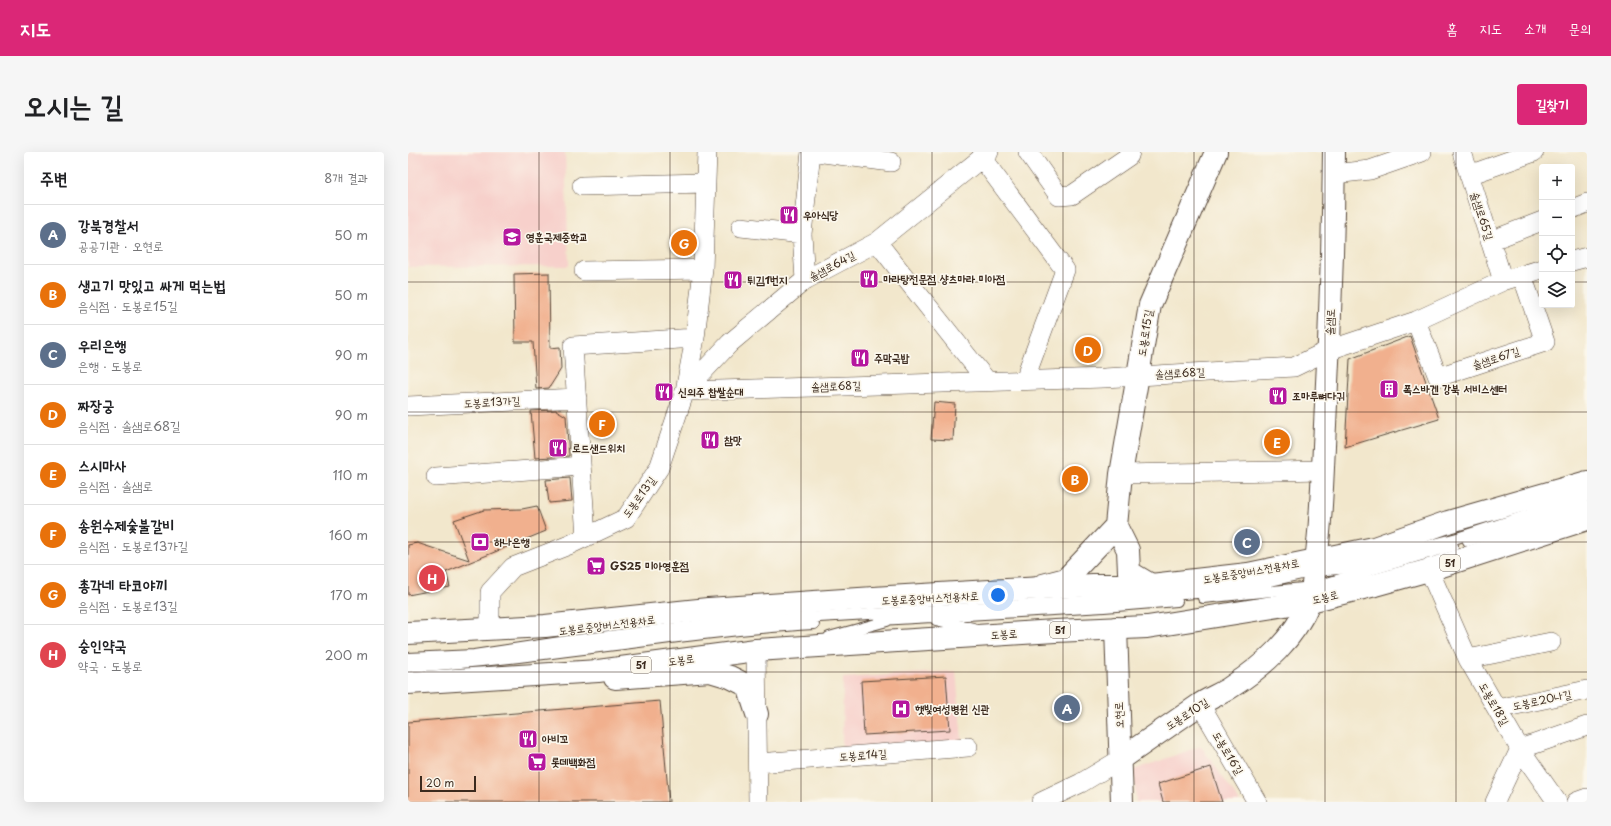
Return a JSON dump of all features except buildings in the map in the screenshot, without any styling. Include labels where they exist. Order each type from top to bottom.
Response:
[{"type":"main road","name":"도봉로15길","points":[[1116,526],[1121,474],[1150,305],[1216,152]]},
{"type":"main road","name":"솔샘로","points":[[1313,580],[1323,470],[1329,350],[1334,152]]},
{"type":"main road","name":"도봉로","points":[[408,683],[598,671],[756,650],[1116,628],[1173,623],[1313,580],[1374,548],[1448,522],[1587,482]]},
{"type":"main road","name":"도봉로","points":[[408,633],[545,626],[708,609],[972,592],[1028,597],[1122,585],[1151,585],[1248,574],[1313,580],[1429,570],[1587,519]]},
{"type":"main road","points":[[1028,597],[1066,579],[1116,526],[1128,550],[1129,572],[1151,585]]},
{"type":"main road","name":"도봉로10길","points":[[1121,759],[1200,704],[1259,668],[1276,653],[1291,635],[1305,614],[1313,580]]},
{"type":"main road","name":"오현로","points":[[1116,628],[1122,802]]},
{"type":"main road","points":[[516,677],[594,680],[710,671],[730,677],[748,686],[757,714]]},
{"type":"street","name":"도봉로13길","points":[[490,629],[490,592],[513,567],[586,537],[626,518],[659,468],[685,391],[695,338],[703,269],[706,183],[709,152]]},
{"type":"street","points":[[805,280],[802,234],[811,152]]},
{"type":"street","points":[[816,152],[891,162]]},
{"type":"street","points":[[1028,152],[1059,196],[1072,195],[1129,156],[1130,152]]},
{"type":"street","points":[[1334,174],[1370,170],[1422,152]]},
{"type":"street","name":"솔샘로65길","points":[[1462,152],[1503,281]]},
{"type":"street","points":[[1469,174],[1534,152]]},
{"type":"street","points":[[985,154],[1065,270],[1028,370],[1028,380]]},
{"type":"street","name":"솔샘로64길","points":[[685,391],[730,343],[805,280],[877,242],[985,154]]},
{"type":"street","points":[[582,186],[706,183]]},
{"type":"street","points":[[1575,208],[1587,203]]},
{"type":"street","points":[[1490,241],[1539,222]]},
{"type":"street","points":[[741,227],[802,234]]},
{"type":"street","points":[[877,242],[987,382]]},
{"type":"street","points":[[1575,260],[1587,256]]},
{"type":"street","points":[[584,271],[703,269]]},
{"type":"street","points":[[1329,350],[1416,321],[1503,281],[1539,270]]},
{"type":"street","name":"솔샘로67길","points":[[1416,321],[1438,377],[1545,342],[1522,275]]},
{"type":"street","points":[[586,537],[573,346],[695,338]]},
{"type":"street","name":"솔샘로68길","points":[[685,391],[987,382],[1294,367],[1329,350]]},
{"type":"street","name":"도봉로13가길","points":[[408,406],[577,398]]},
{"type":"street","points":[[436,477],[582,466]]},
{"type":"street","points":[[1121,474],[1323,470]]},
{"type":"street","name":"도봉로18길","points":[[1429,570],[1468,659],[1520,748],[1557,802]]},
{"type":"street","points":[[1468,659],[1551,642]]},
{"type":"street","points":[[756,650],[758,802]]},
{"type":"street","name":"도봉로20나길","points":[[1497,709],[1587,690]]},
{"type":"street","name":"도봉로16길","points":[[1200,704],[1257,802]]},
{"type":"street","points":[[1495,802],[1520,748],[1587,726]]},
{"type":"street","name":"도봉로14길","points":[[758,763],[968,747]]},
{"type":"street","name":"도봉로10길","points":[[1041,802],[1081,783],[1121,759]]},
{"type":"street","points":[[1576,802],[1587,798]]},
{"type":"lane","name":"도봉로중앙버스전용차로","points":[[408,658],[474,656],[567,641],[719,623],[1028,597],[1070,602],[1197,593],[1248,586],[1313,580],[1339,569],[1457,538],[1587,496]]},
{"type":"lane","points":[[408,667],[472,663],[673,638],[805,625],[1104,607],[1313,580],[1587,506]]},
{"type":"lane","points":[[1070,602],[1122,585]]},
{"type":"lane","points":[[926,618],[1004,634]]},
{"type":"lane","points":[[782,648],[893,620]]},
{"type":"shaded area","name":"영훈국제중학교","points":[[408,152],[565,152],[569,266],[408,267]]},
{"type":"shaded area","name":"햇빛여성병원 신관","points":[[956,671],[962,740],[842,757],[843,678]]},
{"type":"shaded area","points":[[1201,746],[1240,802],[1136,802],[1134,770]]},
{"type":"place","name":"우아식당","points":[[789,215]]},
{"type":"place","name":"영훈국제중학교","points":[[512,237]]},
{"type":"place","name":"총각네 타코야끼","points":[[684,243]]},
{"type":"place","name":"마라탕전문점 샹츠마라 미아점","points":[[869,279]]},
{"type":"place","name":"튀김1번지","points":[[733,280]]},
{"type":"place","name":"짜장궁","points":[[1088,350]]},
{"type":"place","name":"주막국밥","points":[[860,358]]},
{"type":"place","name":"폭스바겐 강북 서비스센터","points":[[1389,389]]},
{"type":"place","name":"신의주 찹쌀순대","points":[[664,392]]},
{"type":"place","name":"조마루뼈다귀","points":[[1278,396]]},
{"type":"place","name":"송원수제숯불갈비","points":[[602,424]]},
{"type":"place","name":"참맛","points":[[710,440]]},
{"type":"place","name":"스시마사","points":[[1277,442]]},
{"type":"place","name":"로드샌드위치","points":[[558,448]]},
{"type":"place","name":"생고기 맛있고 싸게 먹는법","points":[[1075,479]]},
{"type":"place","name":"하나은행","points":[[480,542]]},
{"type":"place","name":"우리은행","points":[[1247,542]]},
{"type":"place","name":"GS25 미아영훈점","points":[[596,566]]},
{"type":"place","name":"숭인약국","points":[[432,578]]},
{"type":"place","name":"강북경찰서","points":[[1067,708]]},
{"type":"place","name":"햇빛여성병원 신관","points":[[901,709]]},
{"type":"place","name":"아비꼬","points":[[528,739]]},
{"type":"place","name":"롯데백화점","points":[[537,762]]}]
